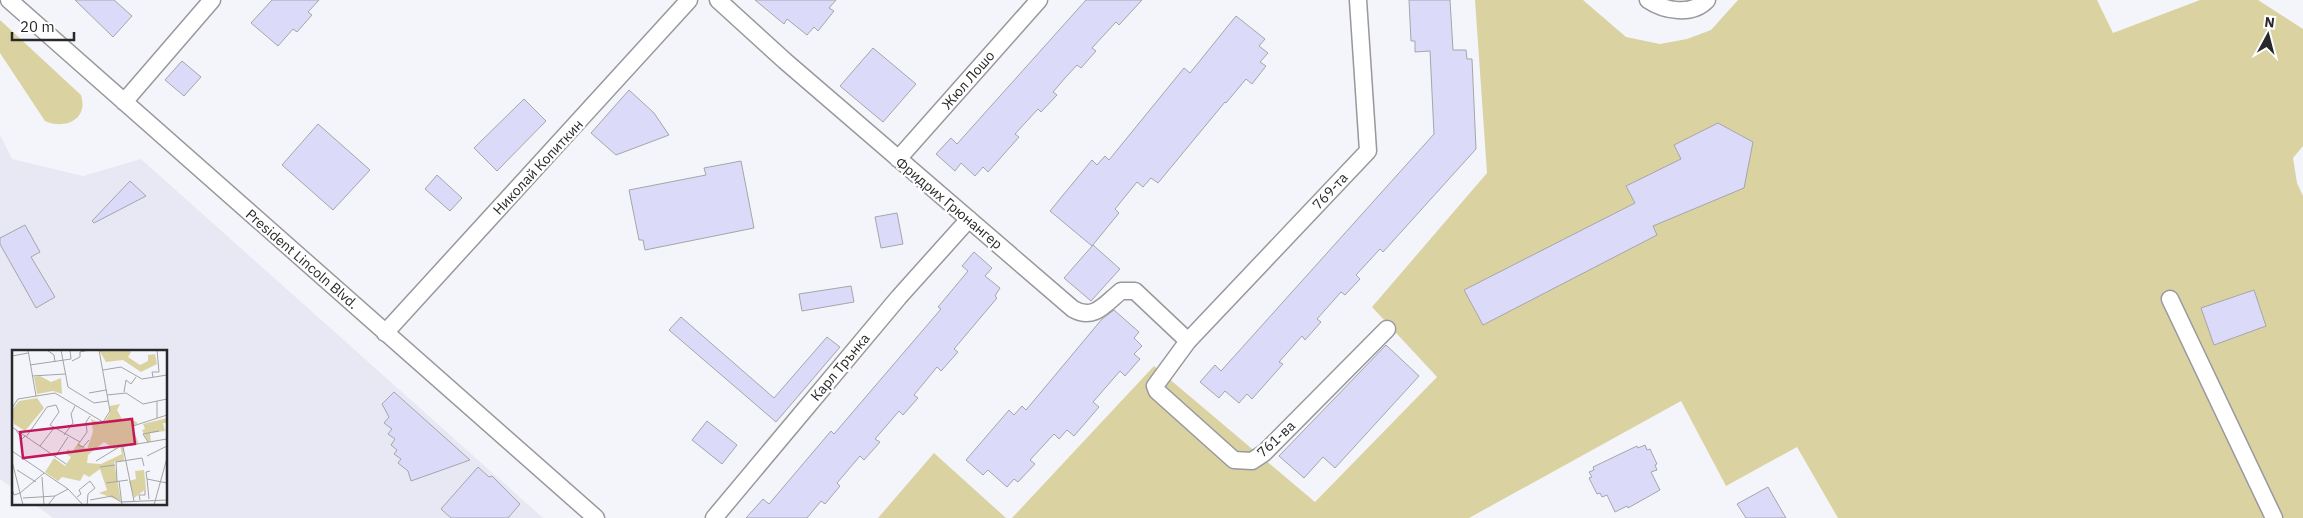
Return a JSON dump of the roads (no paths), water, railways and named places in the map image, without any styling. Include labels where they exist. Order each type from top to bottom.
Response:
[{"type":"street","name":"President Lincoln Blvd.","points":[[9,0],[596,518]]},
{"type":"street","points":[[124,102],[212,0]]},
{"type":"street","name":"Николай Копиткин","points":[[385,333],[689,0]]},
{"type":"street","name":"Фридрих Грюнангер","points":[[718,0],[785,62],[1078,312],[1082,314],[1093,313],[1122,291],[1135,291],[1188,341]]},
{"type":"street","name":"Жюл Лошо","points":[[898,159],[1039,0]]},
{"type":"street","name":"769-та","points":[[1188,341],[1368,151],[1358,0]]},
{"type":"street","points":[[1648,0],[1658,7],[1680,11],[1703,4],[1706,0]]},
{"type":"street","name":"Карл Трънка","points":[[714,518],[899,297],[969,218]]},
{"type":"street","points":[[2170,299],[2274,518]]},
{"type":"street","name":"761-ва","points":[[1188,341],[1159,378],[1155,386],[1157,391],[1234,460],[1252,461],[1264,453],[1386,329]]}]
